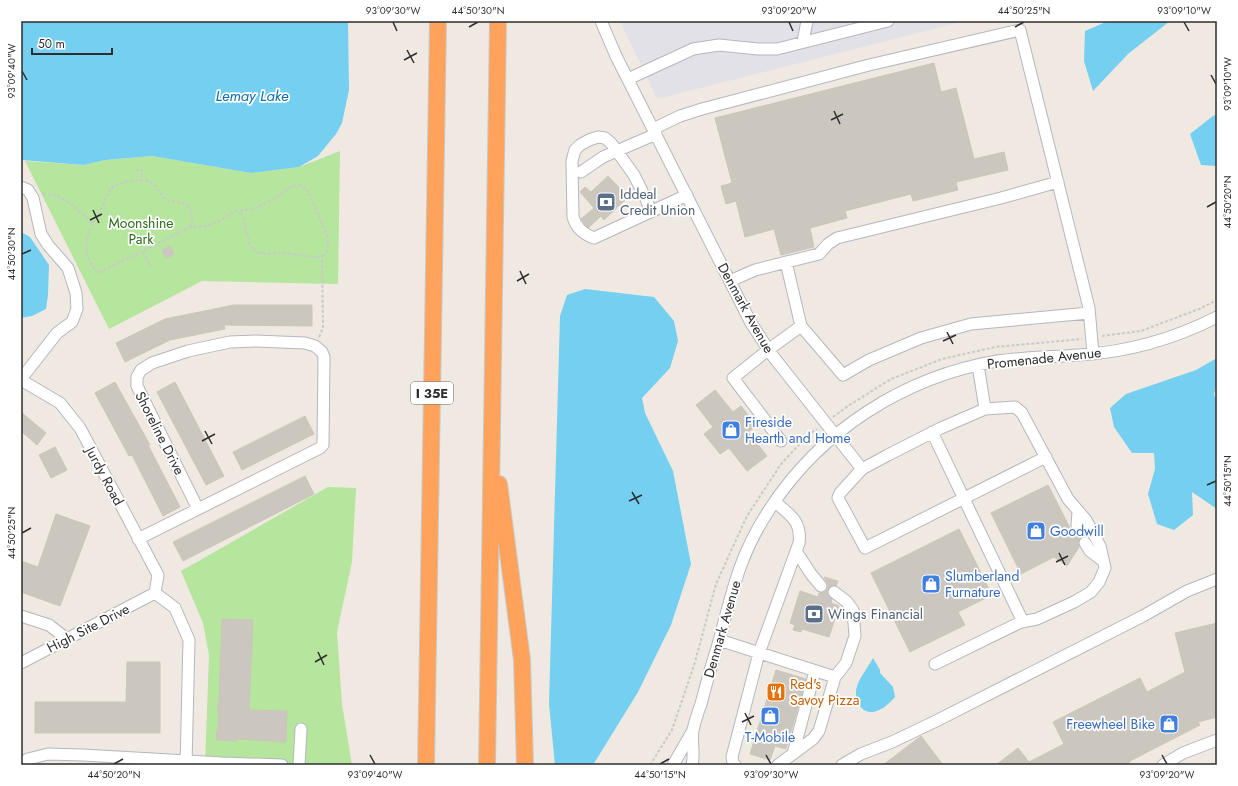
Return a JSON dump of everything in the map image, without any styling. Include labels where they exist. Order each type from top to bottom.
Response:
[{"type":"highway","name":"I 35E","points":[[426,765],[438,21]]},
{"type":"highway","points":[[487,765],[498,21]]},
{"type":"highway","points":[[492,431],[522,660],[525,765]]},
{"type":"street","name":"Denmark Avenue","points":[[601,21],[628,79],[751,323],[768,350],[835,435],[800,468],[775,502],[759,526],[740,565],[693,731],[692,765]]},
{"type":"street","points":[[803,42],[807,21]]},
{"type":"street","points":[[628,79],[693,49],[719,45],[777,49],[888,21]]},
{"type":"street","points":[[581,172],[603,157],[617,152],[680,116],[869,65],[1020,30],[1090,313],[1093,354]]},
{"type":"street","points":[[651,212],[634,175],[611,143],[605,138],[589,140],[575,150],[572,161],[573,217],[576,226],[586,235],[594,238],[651,212],[687,195]]},
{"type":"street","points":[[730,281],[755,270],[819,254],[828,244],[837,238],[1001,198],[1058,182]]},
{"type":"street","points":[[21,187],[28,190],[33,198]]},
{"type":"street","name":"Jurdy Road","points":[[33,198],[41,234],[48,245],[68,268],[76,293],[77,309],[72,322],[57,333],[21,380],[60,403],[80,428],[158,575],[155,593]]},
{"type":"street","points":[[786,262],[801,326],[843,375],[869,360],[921,338],[971,324],[1090,313]]},
{"type":"street","name":"Promenade Avenue","points":[[835,435],[876,406],[904,390],[936,376],[998,361],[1033,357],[1093,354],[1131,348],[1153,343],[1180,334],[1217,317]]},
{"type":"street","points":[[781,441],[733,378],[801,326]]},
{"type":"street","name":"Shoreline Drive","points":[[198,509],[137,386],[137,377],[141,370],[152,363],[188,350],[230,342],[256,341],[306,343],[315,346]]},
{"type":"street","points":[[138,539],[320,448],[323,445],[324,356],[315,346]]},
{"type":"street","points":[[978,365],[985,409]]},
{"type":"street","points":[[934,664],[1023,622],[1037,619],[1074,602],[1091,592],[1099,582],[1105,568],[1100,546],[1086,520],[1068,499],[1046,456],[1022,413],[1015,407],[985,409],[932,432],[862,469],[840,493],[838,498],[865,548],[1046,456]]},
{"type":"street","points":[[932,432],[965,498],[1023,622]]},
{"type":"street","points":[[835,435],[862,469]]},
{"type":"street","points":[[735,765],[732,757],[759,653],[800,536],[796,521],[775,502]]},
{"type":"street","points":[[1078,512],[1076,525],[1078,529]]},
{"type":"street","points":[[1085,544],[1090,551],[1102,560]]},
{"type":"street","points":[[796,551],[821,586]]},
{"type":"street","points":[[842,765],[861,754],[892,742],[936,721],[1143,616],[1187,591],[1217,579]]},
{"type":"street","points":[[778,765],[813,739],[819,731],[835,678],[846,664],[855,636],[853,610],[846,601],[834,592]]},
{"type":"street","points":[[155,593],[175,608],[189,640],[186,763]]},
{"type":"street","name":"High Site Drive","points":[[21,663],[155,593]]},
{"type":"street","points":[[21,616],[49,625],[67,639]]},
{"type":"street","points":[[719,640],[835,678]]},
{"type":"street","points":[[793,754],[815,671]]},
{"type":"street","points":[[299,765],[301,728]]},
{"type":"street","name":"Denmark Avenue","points":[[673,765],[693,731]]},
{"type":"street","points":[[1163,765],[1183,753],[1217,740]]},
{"type":"street","points":[[21,763],[28,759],[35,761],[48,754],[83,755],[186,763],[282,765]]},
{"type":"path","points":[[136,170],[142,170],[142,180]]},
{"type":"path","points":[[191,227],[193,216],[185,203],[168,200],[152,183],[147,180],[116,185],[111,188],[88,234],[86,250],[88,260],[98,274],[191,227],[207,226],[236,211],[241,210],[254,209],[273,199],[292,186],[302,185],[308,191],[311,202],[326,235],[328,248],[322,256],[312,257],[285,253],[259,253],[250,246],[241,210]]},
{"type":"path","points":[[33,198],[42,194],[57,196],[71,204],[93,223]]},
{"type":"path","points":[[143,252],[152,268]]},
{"type":"path","points":[[315,346],[323,328],[322,256]]},
{"type":"shaded area","points":[[620,21],[965,21],[657,99]]},
{"type":"green space","name":"Moonshine Park","points":[[340,151],[338,284],[202,281],[109,329],[25,161],[84,165],[105,160],[152,156],[251,173],[299,167]]},
{"type":"green space","points":[[328,487],[356,488],[352,562],[337,632],[342,704],[352,765],[205,765],[209,655],[203,623],[181,571]]},
{"type":"water","name":"Lemay Lake","points":[[21,21],[348,21],[349,90],[342,123],[336,134],[318,156],[299,167],[251,173],[152,156],[105,160],[84,165],[21,160]]},
{"type":"water","points":[[1108,21],[1170,21],[1128,54],[1093,91],[1084,61],[1085,31]]},
{"type":"water","points":[[1217,114],[1217,166],[1201,165],[1190,134]]},
{"type":"water","points":[[21,232],[30,237],[49,265],[46,309],[32,316],[21,318]]},
{"type":"water","points":[[585,289],[654,297],[674,321],[678,341],[670,368],[642,398],[645,413],[673,471],[691,564],[671,625],[638,692],[593,765],[555,765],[549,704],[560,316],[567,295]]},
{"type":"water","points":[[1217,358],[1217,382],[1214,395],[1217,400],[1217,509],[1192,492],[1193,515],[1174,530],[1157,524],[1148,494],[1155,469],[1154,453],[1132,453],[1114,427],[1110,408],[1126,394],[1196,370]]},
{"type":"water","points":[[873,658],[880,670],[880,673],[893,687],[895,697],[891,702],[879,710],[869,712],[865,711],[860,706],[856,691],[858,683]]},
{"type":"building","points":[[934,63],[941,92],[956,88],[974,159],[1004,152],[1008,170],[956,182],[958,190],[913,201],[911,194],[845,211],[847,218],[810,228],[814,247],[781,255],[774,229],[745,237],[736,201],[726,204],[721,186],[732,183],[715,118]]},
{"type":"building","name":"Iddeal Credit Union","points":[[608,176],[628,197],[604,220],[601,216],[588,228],[581,219],[594,208],[580,192],[585,187],[591,192]]},
{"type":"building","points":[[170,246],[174,254],[166,258],[162,250]]},
{"type":"building","points":[[234,305],[312,305],[312,326],[224,325],[225,329],[170,340],[125,362],[116,343],[165,319]]},
{"type":"building","points":[[115,382],[150,445],[148,445],[180,507],[163,516],[132,455],[129,456],[95,393]]},
{"type":"building","points":[[175,382],[224,476],[206,485],[157,392]]},
{"type":"building","name":"Fireside Hearth and Home","points":[[715,390],[733,412],[741,406],[757,426],[748,432],[767,456],[747,471],[729,448],[720,454],[704,434],[713,427],[696,405]]},
{"type":"building","points":[[21,412],[46,433],[37,445],[21,431]]},
{"type":"building","points":[[305,416],[314,434],[242,470],[233,452]]},
{"type":"building","points":[[55,447],[67,470],[51,478],[39,455]]},
{"type":"building","points":[[305,476],[314,494],[183,561],[173,542]]},
{"type":"building","name":"Goodwill","points":[[1048,485],[1073,534],[1079,536],[1084,532],[1087,536],[1079,539],[1079,547],[1067,566],[1054,557],[1021,574],[991,513]]},
{"type":"building","points":[[56,514],[90,526],[60,606],[21,592],[21,561],[38,567]]},
{"type":"building","name":"Slumberland Furnature","points":[[959,529],[992,595],[958,612],[965,625],[910,652],[871,573]]},
{"type":"building","name":"Wings Financial","points":[[824,577],[838,581],[836,586],[831,586],[827,591],[828,595],[832,599],[831,603],[839,606],[829,637],[802,629],[801,632],[793,630],[795,625],[790,623],[800,591],[818,597],[819,593],[825,592],[828,588],[828,584]]},
{"type":"building","points":[[222,619],[253,620],[249,710],[287,711],[286,742],[237,739],[237,741],[216,740],[219,713],[218,703]]},
{"type":"building","points":[[1217,623],[1217,717],[1198,722],[1200,725],[1125,765],[996,765],[1018,748],[1029,762],[1064,744],[1053,722],[1140,678],[1147,692],[1185,672],[1175,633]]},
{"type":"building","points":[[127,662],[160,662],[160,733],[35,733],[35,702],[126,702]]},
{"type":"building","points":[[776,670],[806,679],[786,749],[775,746],[770,760],[750,754]]},
{"type":"building","points":[[921,736],[943,765],[883,765]]},
{"type":"tunnel","points":[[1078,529],[1085,543]]},
{"type":"place","name":"Iddeal Credit Union","points":[[606,202]]},
{"type":"place","name":"Fireside Hearth and Home","points":[[731,430]]},
{"type":"place","name":"Goodwill","points":[[1036,531]]},
{"type":"place","name":"Slumberland Furnature","points":[[931,584]]},
{"type":"place","name":"Wings Financial","points":[[814,614]]},
{"type":"place","name":"Red's Savoy Pizza","points":[[776,692]]},
{"type":"place","name":"T-Mobile","points":[[770,716]]},
{"type":"place","name":"Freewheel Bike","points":[[1169,724]]}]
